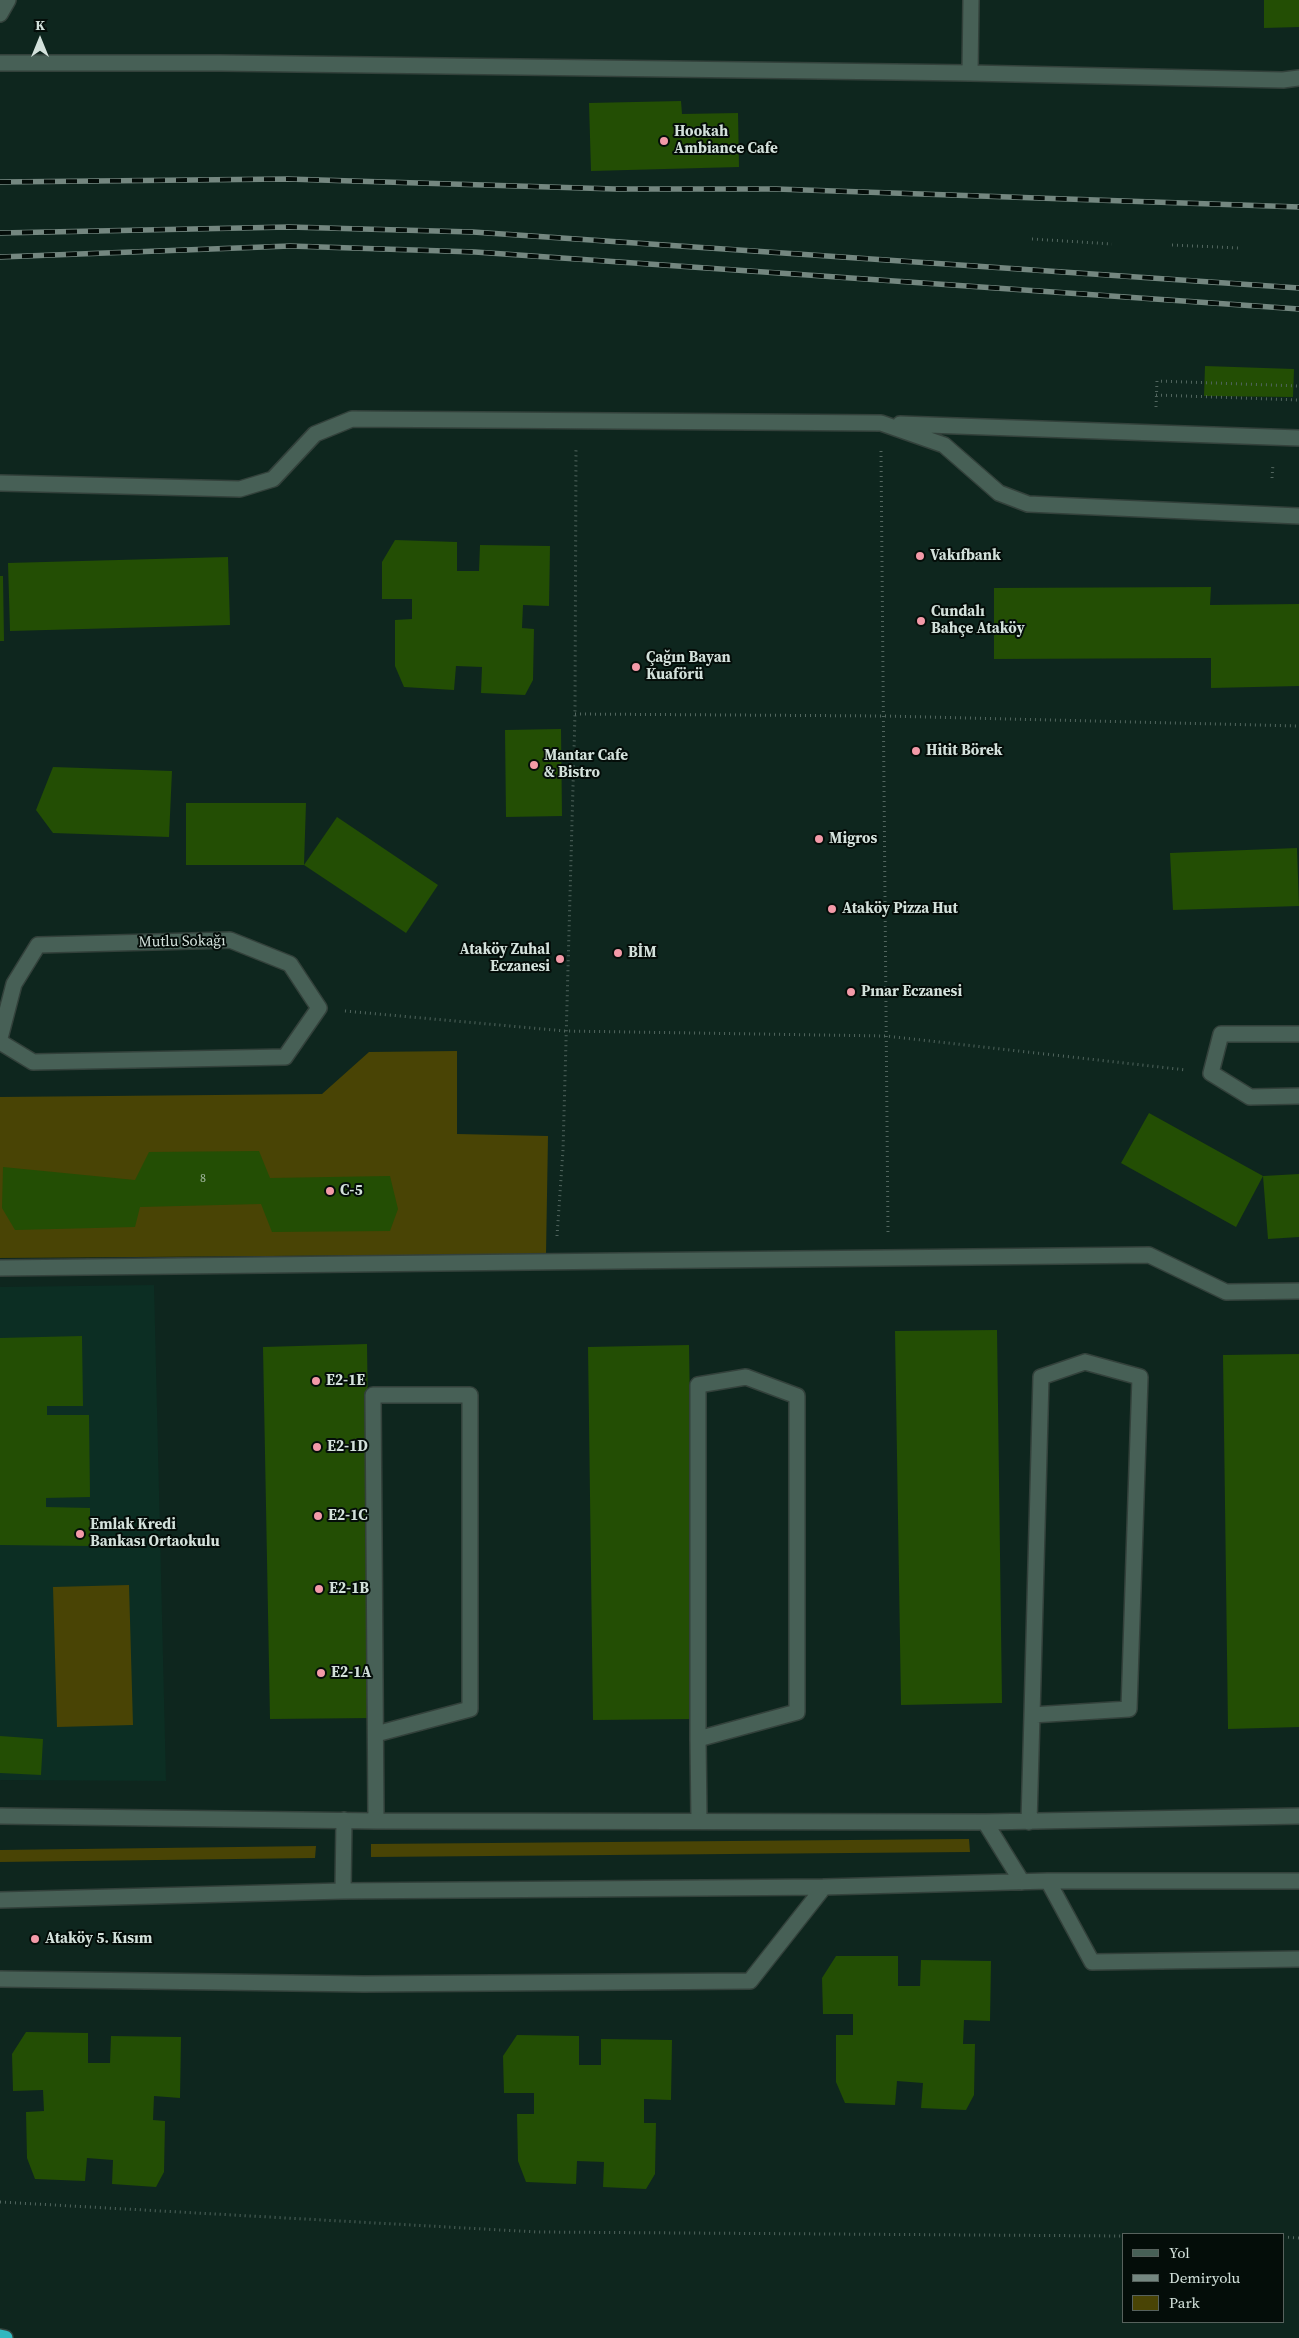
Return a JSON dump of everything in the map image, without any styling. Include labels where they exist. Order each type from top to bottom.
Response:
[{"type":"highway","points":[[0,2336],[5,2338]]},
{"type":"street","points":[[0,14],[8,0]]},
{"type":"street","points":[[970,73],[971,0]]},
{"type":"street","points":[[0,63],[221,63],[970,73],[1283,80],[1299,78]]},
{"type":"street","points":[[0,483],[240,489],[273,479],[315,434],[352,419],[881,423],[1299,438]]},
{"type":"street","points":[[881,423],[944,445],[999,492],[1028,504],[1299,516]]},
{"type":"street","name":"Mutlu Sokağı","points":[[0,1038],[14,984],[38,945],[230,940],[290,964],[319,1008]]},
{"type":"street","points":[[0,1042],[34,1062],[285,1058],[319,1008]]},
{"type":"street","points":[[1299,1034],[1220,1034],[1211,1073],[1250,1098],[1299,1096]]},
{"type":"street","points":[[0,1268],[1149,1255],[1226,1292],[1299,1291]]},
{"type":"street","points":[[1029,1822],[1041,1377],[1086,1362],[1140,1377],[1129,1708],[1032,1715]]},
{"type":"street","points":[[698,1739],[797,1712],[797,1396],[746,1377],[698,1385],[698,1739],[699,1820]]},
{"type":"street","points":[[376,1734],[470,1709],[470,1395],[373,1394],[376,1821]]},
{"type":"street","points":[[0,1816],[376,1821],[1029,1822],[1299,1816]]},
{"type":"street","points":[[343,1891],[344,1820]]},
{"type":"street","points":[[985,1822],[1022,1882]]},
{"type":"street","points":[[0,1900],[343,1891],[824,1887],[1048,1881],[1299,1881]]},
{"type":"street","points":[[1048,1881],[1092,1962],[1299,1959]]},
{"type":"street","points":[[0,1979],[364,1984],[750,1981],[824,1887]]},
{"type":"path","points":[[1032,238],[1112,244]]},
{"type":"path","points":[[1172,245],[1239,248]]},
{"type":"path","points":[[1205,382],[1299,386]]},
{"type":"path","points":[[1156,395],[1299,400]]},
{"type":"path","points":[[555,1262],[563,1150],[564,1031],[575,714],[576,422]]},
{"type":"path","points":[[881,423],[885,716],[888,1258]]},
{"type":"path","points":[[1272,478],[1273,455]]},
{"type":"path","points":[[575,714],[885,716],[1299,726]]},
{"type":"path","points":[[319,1008],[564,1031],[886,1036],[1211,1073]]},
{"type":"path","points":[[0,2202],[537,2232],[1122,2236]]},
{"type":"path","points":[[1284,2238],[1299,2238]]},
{"type":"shaded area","name":"Emlak Kredi Bankası Ortaokulu","points":[[154,1285],[166,1781],[0,1780],[0,1287]]},
{"type":"green space","points":[[457,1051],[457,1134],[548,1136],[546,1254],[0,1258],[0,1097],[322,1094],[369,1052]]},
{"type":"green space","points":[[129,1585],[133,1725],[57,1727],[53,1587]]},
{"type":"green space","points":[[969,1839],[970,1852],[371,1857],[371,1844]]},
{"type":"green space","points":[[316,1846],[315,1858],[0,1862],[0,1850]]},
{"type":"building","points":[[1264,0],[1299,0],[1299,27],[1264,28]]},
{"type":"building","name":"Hookah Ambiance Cafe","points":[[681,101],[682,114],[738,113],[739,167],[591,171],[589,103]]},
{"type":"building","points":[[1205,366],[1294,369],[1293,397],[1204,396]]},
{"type":"building","points":[[395,540],[457,542],[457,571],[479,571],[480,545],[550,546],[549,606],[523,605],[522,628],[534,629],[533,680],[525,695],[481,693],[482,667],[456,666],[454,690],[404,687],[395,666],[395,620],[412,619],[412,599],[382,599],[382,562]]},
{"type":"building","points":[[228,557],[230,625],[10,631],[8,563]]},
{"type":"building","points":[[0,576],[3,576],[4,641],[0,641]]},
{"type":"building","points":[[1211,587],[1210,605],[1299,604],[1299,686],[1211,688],[1211,658],[994,659],[994,588]]},
{"type":"building","points":[[561,729],[562,816],[506,817],[505,730]]},
{"type":"building","points":[[53,767],[172,771],[169,837],[53,833],[36,810]]},
{"type":"building","points":[[186,803],[306,803],[304,865],[186,865]]},
{"type":"building","points":[[337,817],[438,885],[406,933],[304,865]]},
{"type":"building","points":[[1297,848],[1299,906],[1173,910],[1170,853]]},
{"type":"building","points":[[1149,1113],[1263,1176],[1236,1227],[1121,1163]]},
{"type":"building","points":[[259,1151],[270,1178],[390,1176],[398,1209],[390,1231],[272,1232],[261,1204],[140,1207],[135,1227],[15,1230],[2,1208],[3,1167],[135,1180],[149,1152]]},
{"type":"building","points":[[1299,1174],[1299,1237],[1268,1239],[1263,1176]]},
{"type":"building","points":[[997,1330],[1002,1703],[901,1705],[895,1331]]},
{"type":"building","points":[[82,1336],[83,1406],[47,1406],[47,1415],[89,1415],[90,1497],[46,1498],[46,1507],[90,1508],[90,1546],[0,1545],[0,1338]]},
{"type":"building","points":[[367,1344],[372,1718],[270,1719],[263,1347]]},
{"type":"building","points":[[689,1345],[695,1719],[593,1720],[588,1347]]},
{"type":"building","points":[[1299,1354],[1299,1727],[1228,1729],[1223,1355]]},
{"type":"building","points":[[0,1736],[43,1739],[41,1775],[0,1773]]},
{"type":"building","points":[[836,1956],[898,1956],[898,1986],[920,1986],[921,1960],[991,1961],[990,2021],[964,2020],[963,2044],[975,2044],[974,2095],[966,2110],[921,2108],[923,2083],[897,2081],[895,2105],[845,2103],[836,2082],[836,2035],[853,2035],[853,2014],[823,2014],[822,1978]]},
{"type":"building","points":[[26,2032],[88,2033],[88,2063],[110,2063],[111,2036],[181,2037],[180,2098],[154,2096],[153,2120],[165,2121],[164,2172],[156,2187],[112,2184],[113,2160],[87,2158],[85,2181],[35,2179],[27,2158],[26,2112],[44,2111],[43,2090],[13,2091],[12,2054]]},
{"type":"building","points":[[517,2035],[579,2036],[579,2065],[601,2065],[601,2039],[672,2040],[671,2100],[644,2099],[644,2123],[656,2123],[655,2174],[646,2189],[603,2187],[604,2162],[577,2161],[576,2184],[526,2182],[518,2161],[517,2114],[534,2114],[534,2093],[504,2093],[503,2056]]},
{"type":"railway","points":[[0,182],[287,179],[615,189],[776,189],[1299,207]]},
{"type":"railway","points":[[0,233],[289,227],[473,232],[1299,288]]},
{"type":"railway","points":[[0,257],[290,246],[475,252],[1299,309]]},
{"type":"place","name":"Hookah Ambiance Cafe","points":[[664,141]]},
{"type":"place","name":"Vakıfbank","points":[[920,556]]},
{"type":"place","name":"Cundalı Bahçe Ataköy","points":[[921,621]]},
{"type":"place","name":"Çağın Bayan Kuaförü","points":[[636,667]]},
{"type":"place","name":"Hitit Börek","points":[[916,751]]},
{"type":"place","name":"Mantar Cafe & Bistro","points":[[534,765]]},
{"type":"place","name":"Migros","points":[[819,839]]},
{"type":"place","name":"Ataköy Pizza Hut","points":[[832,909]]},
{"type":"place","name":"BİM","points":[[618,953]]},
{"type":"place","name":"Ataköy Zuhal Eczanesi","points":[[560,959]]},
{"type":"place","name":"Pınar Eczanesi","points":[[851,992]]},
{"type":"place","name":"C-5","points":[[330,1191]]},
{"type":"place","name":"E2-1E","points":[[316,1381]]},
{"type":"place","name":"E2-1D","points":[[317,1447]]},
{"type":"place","name":"E2-1C","points":[[318,1516]]},
{"type":"place","name":"Emlak Kredi Bankası Ortaokulu","points":[[80,1534]]},
{"type":"place","name":"E2-1B","points":[[319,1589]]},
{"type":"place","name":"E2-1A","points":[[321,1673]]},
{"type":"place","name":"Ataköy 5. Kısım","points":[[35,1939]]}]
